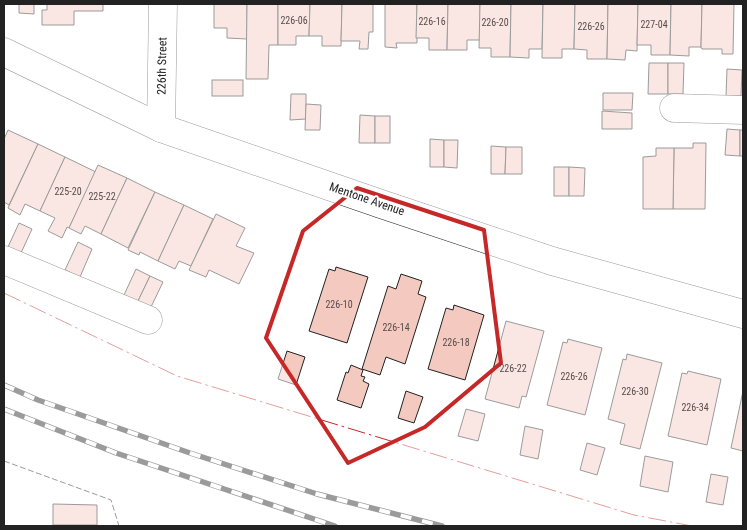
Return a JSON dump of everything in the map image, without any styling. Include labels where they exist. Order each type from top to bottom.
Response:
[{"type":"street","name":"226th Street","points":[[161,128],[164,4]]},
{"type":"street","name":"Mentone Avenue","points":[[4,52],[161,128],[552,261],[743,314]]},
{"type":"street","points":[[674,108],[743,110]]},
{"type":"street","points":[[4,260],[148,320]]},
{"type":"highlighted area","points":[[357,188],[484,230],[501,363],[425,427],[348,463],[266,338],[303,231]]},
{"type":"building","points":[[19,4],[34,4],[34,14],[19,13]]},
{"type":"building","points":[[47,4],[103,4],[103,11],[74,11],[74,25],[42,25],[42,10],[47,10]]},
{"type":"building","points":[[214,4],[247,4],[247,39],[227,38],[227,28],[214,28]]},
{"type":"building","points":[[247,4],[278,4],[278,45],[269,45],[268,79],[246,79]]},
{"type":"building","points":[[278,4],[310,4],[309,36],[296,36],[296,45],[278,45]]},
{"type":"building","points":[[310,4],[342,4],[341,46],[322,46],[322,36],[309,36]]},
{"type":"building","points":[[342,4],[373,4],[373,32],[369,32],[368,49],[359,49],[360,41],[341,41]]},
{"type":"building","points":[[385,4],[417,4],[417,43],[396,43],[397,48],[385,47]]},
{"type":"building","points":[[417,4],[448,4],[447,50],[429,50],[429,38],[416,38]]},
{"type":"building","points":[[448,4],[480,4],[480,40],[467,40],[467,50],[447,50]]},
{"type":"building","points":[[480,4],[511,4],[510,57],[491,57],[491,48],[479,48]]},
{"type":"building","points":[[511,4],[543,4],[542,49],[529,49],[529,58],[510,57]]},
{"type":"building","points":[[543,4],[575,4],[574,49],[562,49],[562,58],[542,58]]},
{"type":"building","points":[[575,4],[608,4],[607,59],[587,59],[587,50],[574,49]]},
{"type":"building","points":[[608,4],[638,4],[637,51],[626,50],[625,60],[607,59]]},
{"type":"building","points":[[638,4],[671,4],[670,55],[651,55],[651,45],[637,45]]},
{"type":"building","points":[[671,4],[702,4],[701,47],[689,47],[689,56],[670,55]]},
{"type":"building","points":[[702,4],[734,4],[733,54],[722,54],[722,49],[702,49]]},
{"type":"building","points":[[649,63],[668,63],[668,94],[648,94]]},
{"type":"building","points":[[668,63],[684,63],[683,94],[668,94]]},
{"type":"building","points":[[727,69],[742,70],[741,96],[726,96]]},
{"type":"building","points":[[212,80],[243,80],[243,96],[212,96]]},
{"type":"building","points":[[603,93],[633,93],[632,110],[603,110]]},
{"type":"building","points":[[291,94],[306,94],[306,119],[290,120]]},
{"type":"building","points":[[306,104],[321,105],[320,130],[305,130]]},
{"type":"building","points":[[602,111],[632,113],[632,129],[602,129]]},
{"type":"building","points":[[360,115],[375,116],[375,143],[359,143]]},
{"type":"building","points":[[375,116],[390,116],[390,143],[375,143]]},
{"type":"building","points":[[727,129],[740,130],[740,156],[725,155]]},
{"type":"building","points":[[8,130],[38,144],[9,205],[4,202],[4,139]]},
{"type":"building","points":[[740,130],[743,130],[743,156],[740,156]]},
{"type":"building","points":[[430,139],[444,140],[444,167],[430,167]]},
{"type":"building","points":[[444,140],[458,140],[457,168],[444,167]]},
{"type":"building","points":[[693,143],[706,143],[705,209],[673,209],[674,148],[693,148]]},
{"type":"building","points":[[38,144],[65,157],[40,211],[25,204],[20,215],[8,208]]},
{"type":"building","points":[[491,146],[506,147],[505,174],[491,174]]},
{"type":"building","points":[[506,147],[522,147],[522,174],[505,174]]},
{"type":"building","points":[[656,148],[674,148],[673,209],[643,209],[643,157],[656,156]]},
{"type":"building","points":[[65,157],[96,172],[69,228],[67,227],[62,238],[48,231],[55,218],[40,211]]},
{"type":"building","points":[[98,165],[127,178],[101,234],[85,226],[81,234],[69,228]]},
{"type":"building","points":[[554,167],[569,167],[569,196],[554,196]]},
{"type":"building","points":[[569,167],[585,168],[584,196],[569,196]]},
{"type":"building","points":[[127,178],[155,192],[128,248],[101,234]]},
{"type":"building","points":[[155,192],[184,205],[158,261],[140,252],[139,255],[128,250]]},
{"type":"building","points":[[184,205],[213,219],[191,266],[179,261],[175,269],[158,261]]},
{"type":"building","points":[[216,214],[245,228],[236,246],[254,253],[239,284],[209,270],[206,277],[189,270]]},
{"type":"building","points":[[19,223],[32,229],[21,253],[8,247]]},
{"type":"building","points":[[78,242],[92,249],[80,277],[65,270]]},
{"type":"building","points":[[336,267],[368,277],[347,343],[309,331],[329,269],[335,271]]},
{"type":"building","points":[[136,269],[150,276],[138,301],[124,295]]},
{"type":"building","points":[[401,274],[422,281],[418,294],[426,297],[405,364],[386,357],[380,375],[362,369],[388,286],[396,289]]},
{"type":"building","points":[[150,276],[163,282],[151,307],[138,301]]},
{"type":"building","points":[[454,305],[484,315],[465,380],[428,369],[446,308],[453,310]]},
{"type":"building","points":[[506,321],[544,331],[526,397],[522,396],[519,408],[485,399]]},
{"type":"building","points":[[568,339],[602,348],[585,415],[547,405],[563,342],[567,343]]},
{"type":"building","points":[[287,351],[305,357],[296,385],[278,379]]},
{"type":"building","points":[[627,354],[662,363],[640,449],[620,444],[625,424],[608,419],[623,359],[626,360]]},
{"type":"building","points":[[351,365],[363,370],[361,376],[365,377],[363,381],[369,384],[361,408],[337,400],[346,372],[348,373]]},
{"type":"building","points":[[688,371],[721,379],[707,445],[668,436],[682,373],[687,374]]},
{"type":"building","points":[[406,391],[423,397],[414,423],[398,418]]},
{"type":"building","points":[[743,391],[743,451],[731,448]]},
{"type":"building","points":[[466,409],[485,414],[478,441],[458,436]]},
{"type":"building","points":[[525,426],[543,430],[538,459],[520,455]]},
{"type":"building","points":[[587,443],[605,448],[597,475],[580,470]]},
{"type":"building","points":[[645,456],[673,462],[668,492],[640,486]]},
{"type":"building","points":[[711,474],[728,477],[723,505],[706,502]]},
{"type":"building","points":[[53,504],[97,505],[97,525],[53,525]]},
{"type":"railway","points":[[4,385],[38,400],[190,453],[317,494],[442,526]]},
{"type":"railway","points":[[4,409],[116,453],[335,526]]},
{"type":"fence","points":[[4,461],[111,500],[119,526]]},
{"type":"power","points":[[4,293],[177,376],[634,515],[692,526]]}]
